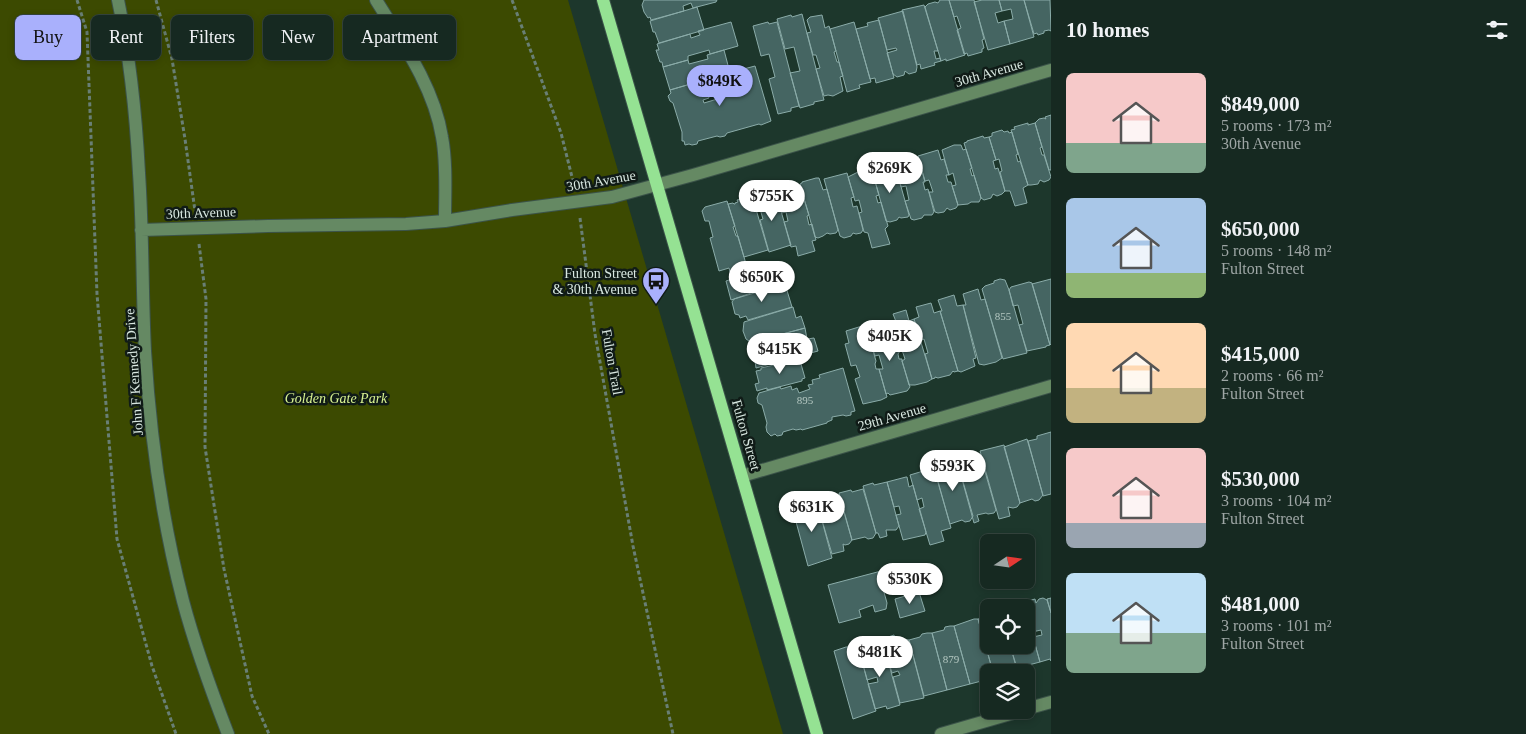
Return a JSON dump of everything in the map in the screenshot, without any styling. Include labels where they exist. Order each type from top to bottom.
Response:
[{"type":"main road","name":"Fulton Street","points":[[603,0],[817,734]]},
{"type":"street","name":"John F Kennedy Drive","points":[[118,0],[131,77],[139,174],[145,351],[152,422],[163,500],[183,600],[198,653],[228,734]]},
{"type":"street","points":[[376,0],[416,67],[437,113],[443,138],[445,221]]},
{"type":"street","name":"30th Avenue","points":[[141,230],[259,226],[378,226],[445,221],[612,197],[1051,70]]},
{"type":"street","name":"29th Avenue","points":[[742,476],[1051,386]]},
{"type":"street","points":[[1035,707],[1051,702]]},
{"type":"street","points":[[942,734],[994,719]]},
{"type":"path","points":[[77,0],[88,32],[97,294],[117,539],[152,666],[176,734]]},
{"type":"path","points":[[156,0],[172,59],[195,210]]},
{"type":"path","name":"Fulton Trail","points":[[512,0],[561,133],[578,202],[595,334],[631,536],[673,734]]},
{"type":"path","points":[[198,238],[206,299],[205,447],[224,569],[252,696],[269,734]]},
{"type":"green space","name":"Golden Gate Park","points":[[0,0],[568,0],[783,734],[0,734]]},
{"type":"building","points":[[644,0],[717,0],[716,2],[693,8],[691,3],[683,6],[684,11],[651,20],[644,12],[642,5]]},
{"type":"building","points":[[940,0],[949,0],[965,55],[946,61],[946,59],[941,61],[925,7],[928,4],[938,3]]},
{"type":"building","points":[[949,0],[974,0],[984,39],[982,40],[984,48],[982,52],[968,56],[967,53],[964,54],[957,30],[961,28],[957,16],[954,17]]},
{"type":"building","points":[[999,0],[1002,11],[995,13],[998,23],[1004,21],[1010,44],[988,50],[974,2]]},
{"type":"building","points":[[999,0],[1024,0],[1034,37],[1010,44],[1004,21],[1013,19],[1011,9],[1002,11]]},
{"type":"building","points":[[1024,0],[1050,0],[1051,31],[1044,31],[1044,33],[1038,35],[1037,33],[1034,34]]},
{"type":"building","points":[[924,5],[938,51],[934,51],[936,59],[940,58],[941,61],[921,69],[920,64],[917,65],[902,10]]},
{"type":"building","points":[[697,7],[704,30],[659,43],[650,21]]},
{"type":"building","points":[[903,11],[917,67],[916,72],[909,74],[905,71],[904,75],[897,77],[893,74],[887,53],[897,50],[896,48],[887,50],[878,18]]},
{"type":"building","points":[[802,14],[824,100],[800,108],[790,73],[800,71],[794,47],[785,49],[777,19]]},
{"type":"building","points":[[822,15],[825,28],[829,26],[836,51],[834,52],[843,76],[840,77],[843,91],[833,96],[824,96],[816,69],[820,68],[816,55],[813,55],[807,33],[811,32],[807,20],[810,17]]},
{"type":"building","points":[[879,20],[894,78],[876,83],[875,78],[870,79],[856,29],[868,26],[867,23]]},
{"type":"building","points":[[731,22],[738,46],[710,54],[709,50],[688,56],[688,60],[663,67],[656,50],[659,50],[657,44],[690,34],[691,38],[700,35],[698,31]]},
{"type":"building","points":[[768,22],[769,24],[777,22],[799,106],[791,108],[791,111],[778,114],[769,79],[775,77],[769,54],[761,56],[753,26]]},
{"type":"building","points":[[854,22],[871,82],[859,85],[860,88],[847,92],[830,29]]},
{"type":"building","points":[[724,50],[730,73],[706,80],[705,78],[701,79],[701,81],[670,90],[663,67],[688,60],[689,64],[708,59],[707,55]]},
{"type":"building","points":[[755,66],[771,121],[727,133],[725,136],[698,141],[697,144],[685,145],[684,141],[682,141],[682,132],[673,103],[668,96],[671,93],[670,90],[704,80],[709,98],[703,100],[704,103],[724,97],[723,92],[720,93],[716,77],[737,74],[736,71]]},
{"type":"building","points":[[1051,115],[1051,170],[1049,170],[1035,123],[1039,119],[1046,119],[1045,117]]},
{"type":"building","points":[[1028,123],[1028,125],[1035,123],[1042,147],[1040,148],[1042,155],[1044,155],[1051,177],[1044,182],[1040,180],[1038,184],[1031,185],[1028,185],[1011,130],[1015,129],[1014,127]]},
{"type":"building","points":[[1002,130],[1009,133],[1012,132],[1018,154],[1016,155],[1018,162],[1020,161],[1028,185],[1023,188],[1027,203],[1015,206],[1010,191],[1005,191],[999,159],[996,160],[989,137],[992,136],[992,133]]},
{"type":"building","points":[[983,136],[984,138],[989,137],[996,160],[993,161],[995,169],[998,168],[1005,191],[997,196],[993,194],[991,198],[984,200],[981,198],[964,143]]},
{"type":"building","points":[[954,145],[961,145],[963,150],[966,149],[972,168],[970,169],[972,176],[974,175],[981,198],[979,202],[958,205],[952,186],[956,185],[953,173],[949,175],[942,150]]},
{"type":"building","points":[[938,150],[941,160],[944,159],[949,175],[946,175],[948,182],[951,182],[958,205],[956,208],[950,210],[947,208],[944,212],[938,213],[935,212],[929,192],[933,192],[929,180],[925,181],[918,156]]},
{"type":"building","points":[[911,157],[912,159],[918,157],[925,182],[923,182],[925,190],[928,189],[934,212],[932,215],[924,215],[922,218],[914,220],[911,219],[905,201],[909,200],[906,186],[901,187],[895,164],[898,163],[897,161]]},
{"type":"building","points":[[888,164],[889,166],[891,165],[894,177],[898,176],[909,215],[908,217],[899,217],[897,220],[890,222],[886,221],[872,170],[874,170],[873,168]]},
{"type":"building","points":[[872,171],[879,195],[876,196],[878,203],[881,202],[888,226],[885,229],[890,244],[872,248],[868,233],[864,232],[859,213],[862,212],[859,200],[855,201],[848,177],[858,172]]},
{"type":"building","points":[[847,173],[854,197],[851,198],[853,207],[857,206],[863,230],[861,233],[853,233],[851,236],[844,238],[840,236],[824,179]]},
{"type":"building","points":[[819,178],[823,190],[827,189],[838,230],[836,233],[827,233],[818,238],[815,237],[800,184]]},
{"type":"building","points":[[793,185],[793,187],[796,186],[800,197],[803,196],[809,215],[807,216],[809,225],[812,224],[816,240],[812,241],[815,251],[798,256],[796,246],[791,247],[784,222],[788,221],[786,212],[782,213],[776,192],[778,192],[778,189]]},
{"type":"building","points":[[773,193],[775,202],[778,201],[791,245],[769,252],[760,220],[763,219],[760,209],[756,210],[753,199],[761,194]]},
{"type":"building","points":[[747,198],[748,200],[753,199],[768,250],[744,257],[728,204],[735,204],[738,202],[737,200]]},
{"type":"building","points":[[727,201],[735,226],[733,227],[736,236],[738,236],[754,292],[731,300],[726,281],[732,279],[729,268],[719,271],[710,238],[713,237],[709,221],[705,221],[702,211],[705,207]]},
{"type":"building","points":[[1000,279],[1005,280],[1009,290],[1027,353],[1003,359],[982,289]]},
{"type":"building","points":[[1051,279],[1051,344],[1050,345],[1032,284]]},
{"type":"building","points":[[1029,282],[1032,283],[1050,345],[1027,351],[1019,325],[1023,324],[1018,305],[1013,306],[1009,290],[1011,287]]},
{"type":"building","points":[[785,284],[792,307],[748,320],[746,316],[740,318],[739,315],[735,314],[732,302],[734,299]]},
{"type":"building","points":[[978,289],[981,300],[985,299],[1002,358],[996,362],[984,365],[979,364],[963,305],[966,305],[963,294]]},
{"type":"building","points":[[954,295],[957,306],[963,305],[976,358],[973,359],[975,366],[961,372],[958,371],[938,300]]},
{"type":"building","points":[[931,303],[934,313],[940,311],[958,371],[932,379],[925,354],[928,353],[924,339],[920,341],[914,319],[919,317],[916,307]]},
{"type":"building","points":[[793,307],[796,318],[801,316],[805,328],[750,343],[746,339],[743,331],[744,322]]},
{"type":"building","points":[[906,310],[909,321],[914,319],[932,379],[915,385],[909,385],[902,361],[905,359],[901,347],[899,348],[892,326],[897,324],[893,314]]},
{"type":"building","points":[[862,326],[865,338],[869,337],[876,361],[876,369],[879,369],[887,397],[863,404],[855,379],[860,377],[856,365],[851,366],[845,344],[849,343],[846,331]]},
{"type":"building","points":[[805,328],[807,339],[814,338],[818,351],[756,368],[755,361],[752,360],[749,351],[751,349],[750,345],[768,340],[767,338]]},
{"type":"building","points":[[893,328],[900,351],[898,354],[899,359],[902,359],[910,387],[907,391],[890,395],[886,394],[879,369],[883,369],[879,355],[875,356],[869,335],[873,332]]},
{"type":"building","points":[[799,357],[805,378],[802,381],[757,391],[755,384],[759,383],[756,371],[774,365],[774,363]]},
{"type":"building","points":[[843,368],[855,411],[851,412],[851,415],[832,417],[832,420],[827,423],[802,430],[793,429],[783,432],[782,435],[777,436],[775,434],[771,436],[767,432],[767,423],[762,405],[758,403],[759,393],[791,386],[792,390],[797,388],[799,393],[810,389],[808,385],[813,384],[812,380],[820,378],[819,375]]},
{"type":"building","points":[[1051,432],[1051,494],[1043,496],[1028,441]]},
{"type":"building","points":[[1027,439],[1043,495],[1039,500],[1035,501],[1032,499],[1020,503],[1004,447]]},
{"type":"building","points":[[1004,445],[1020,503],[1017,507],[1008,507],[1010,516],[999,519],[980,451]]},
{"type":"building","points":[[980,454],[996,510],[994,513],[977,515],[979,521],[974,523],[957,461]]},
{"type":"building","points":[[957,461],[973,516],[970,521],[965,522],[962,520],[950,524],[932,467],[943,464],[943,466]]},
{"type":"building","points":[[930,469],[933,480],[937,479],[951,528],[941,531],[944,541],[930,545],[919,509],[924,507],[922,498],[917,500],[910,475]]},
{"type":"building","points":[[907,477],[909,487],[913,485],[926,532],[925,535],[903,540],[896,515],[901,514],[899,506],[894,507],[887,482]]},
{"type":"building","points":[[887,482],[899,526],[896,530],[886,530],[887,536],[880,538],[878,533],[876,533],[863,486]]},
{"type":"building","points":[[863,489],[876,533],[873,538],[868,539],[865,537],[852,540],[839,493]]},
{"type":"building","points":[[839,495],[852,540],[849,544],[843,544],[844,551],[832,554],[816,500]]},
{"type":"building","points":[[817,502],[832,558],[808,566],[792,507]]},
{"type":"building","points":[[885,570],[889,583],[882,585],[887,603],[886,609],[875,612],[873,605],[859,610],[861,617],[839,623],[828,585]]},
{"type":"building","points":[[919,592],[925,611],[900,618],[895,599]]},
{"type":"building","points":[[1051,598],[1051,613],[1047,599]]},
{"type":"building","points":[[1035,599],[1036,603],[1039,599],[1047,600],[1051,613],[1051,661],[1050,659],[1040,662],[1035,644],[1035,637],[1042,635],[1041,630],[1035,631]]},
{"type":"building","points":[[978,619],[980,626],[980,654],[988,654],[991,664],[980,664],[980,681],[970,684],[954,626]]},
{"type":"building","points":[[954,626],[970,684],[947,690],[932,633],[944,630],[945,627]]},
{"type":"building","points":[[932,633],[947,690],[924,696],[909,640]]},
{"type":"building","points":[[894,635],[896,643],[898,640],[909,640],[924,698],[900,703],[893,677],[900,675],[898,671],[892,673],[882,639]]},
{"type":"building","points":[[1035,644],[1040,662],[1016,664],[1013,654],[1035,654]]},
{"type":"building","points":[[884,646],[900,705],[887,709],[886,706],[875,709],[868,684],[878,682],[877,677],[867,680],[860,653]]},
{"type":"building","points":[[851,647],[854,655],[860,654],[876,711],[853,719],[834,651]]},
{"type":"building","points":[[988,654],[1013,654],[1015,664],[991,664]]},
{"type":"place","name":"Fulton Street & 30th Avenue","points":[[656,305]]}]
